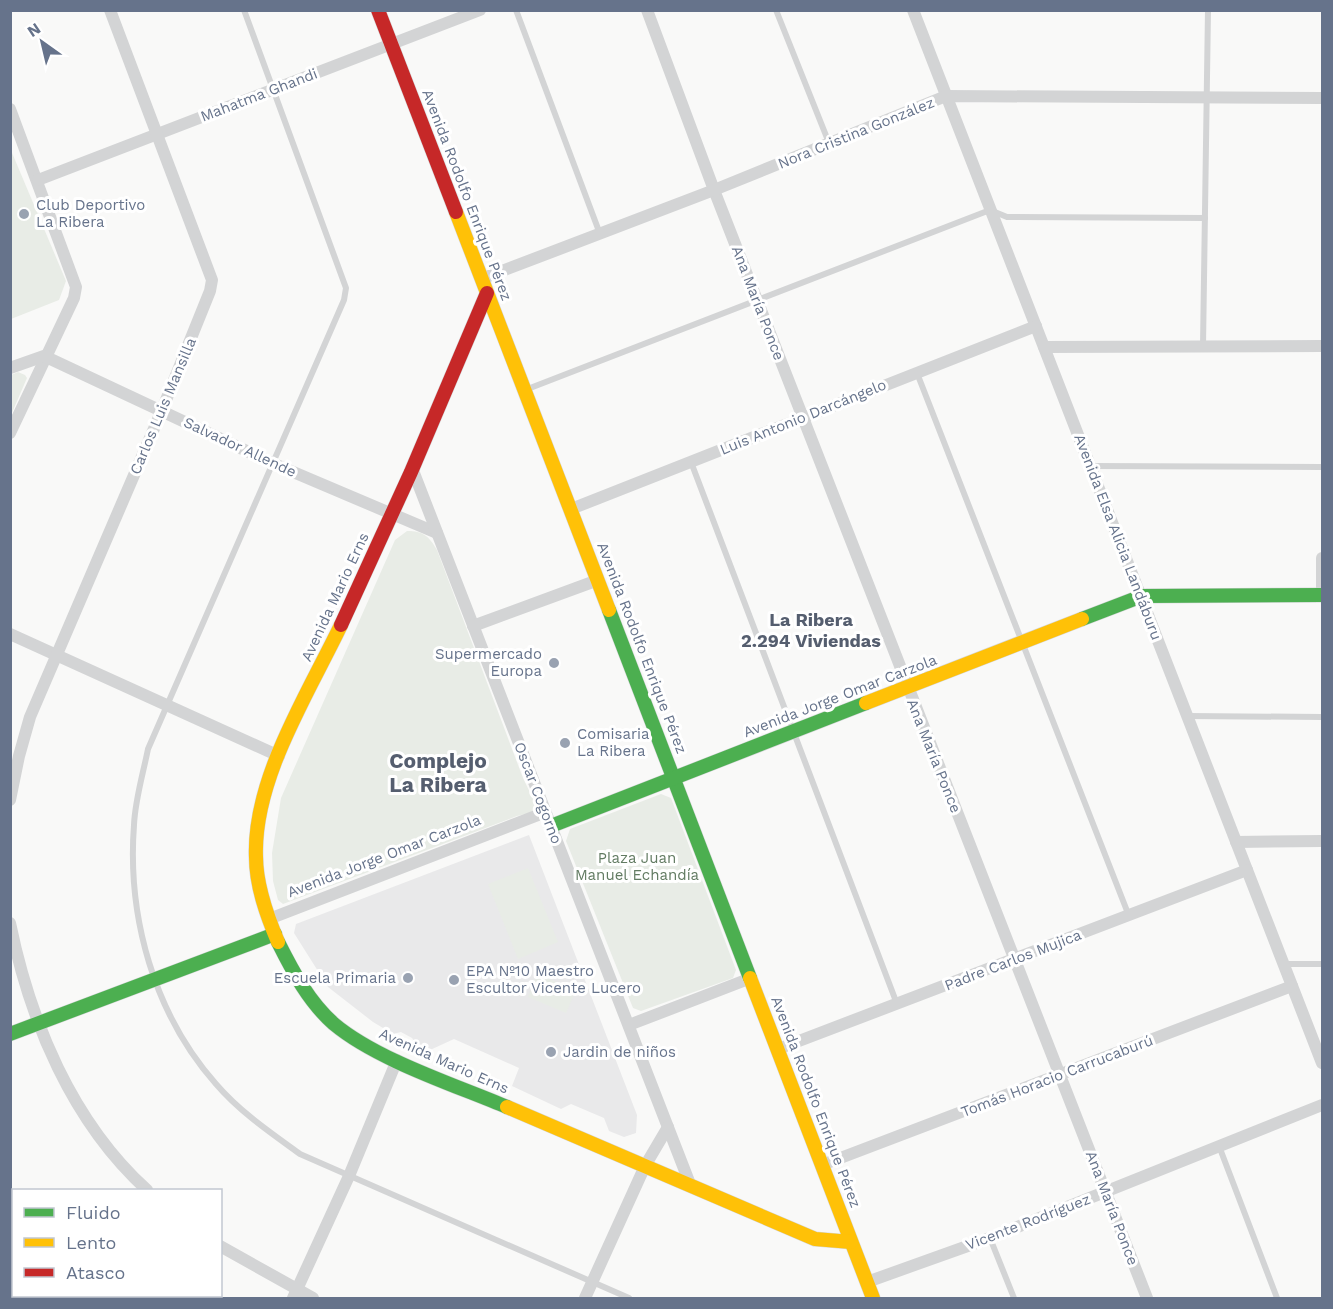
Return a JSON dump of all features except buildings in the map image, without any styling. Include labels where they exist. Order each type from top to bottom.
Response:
[{"type":"street","name":"Carlos Luis Mansilla","points":[[10,800],[30,717],[162,410],[212,280],[110,10]]},
{"type":"street","name":"Avenida Rodolfo Enrique Pérez","points":[[378,10],[873,1299]]},
{"type":"street","name":"Mahatma Ghandi","points":[[38,180],[480,10]]},
{"type":"street","name":"Ana María Ponce","points":[[647,10],[802,418],[1147,1299]]},
{"type":"street","name":"Avenida Elsa Alicia Landáburu","points":[[913,10],[1323,1063]]},
{"type":"street","name":"Nora Cristina González","points":[[484,286],[600,234],[946,96],[1323,98]]},
{"type":"street","points":[[10,109],[76,287],[74,298],[44,356],[10,434]]},
{"type":"street","name":"Avenida Mario Erns","points":[[484,286],[393,515],[279,756],[255,838],[255,859],[269,919],[298,981],[333,1023],[357,1039],[397,1060],[815,1239],[851,1242]]},
{"type":"street","name":"Luis Antonio Darcángelo","points":[[571,509],[1036,326]]},
{"type":"street","points":[[1044,347],[1323,346]]},
{"type":"street","name":"Salvador Allende","points":[[44,356],[272,463],[437,533]]},
{"type":"street","points":[[10,368],[44,356]]},
{"type":"street","name":"Oscar Cogorno","points":[[412,468],[690,1184]]},
{"type":"street","points":[[1142,596],[1322,596],[1323,558]]},
{"type":"street","points":[[473,626],[598,580]]},
{"type":"street","name":"Avenida Jorge Omar Carzola","points":[[551,826],[1142,596]]},
{"type":"street","points":[[10,634],[279,756]]},
{"type":"street","name":"Avenida Jorge Omar Carzola","points":[[269,919],[546,812]]},
{"type":"street","points":[[1236,842],[1323,841]]},
{"type":"street","name":"Padre Carlos Mujica","points":[[778,1049],[1247,870]]},
{"type":"street","points":[[10,923],[20,971],[38,1024],[69,1089],[111,1151],[145,1189]]},
{"type":"street","points":[[10,1034],[275,934]]},
{"type":"street","points":[[629,1025],[751,978]]},
{"type":"street","name":"Tomás Horacio Carrucaburú","points":[[822,1166],[1292,986]]},
{"type":"street","points":[[294,1295],[349,1176],[397,1060]]},
{"type":"street","name":"Vicente Rodríguez","points":[[867,1282],[990,1238],[1323,1105]]},
{"type":"street","points":[[585,1299],[645,1166],[668,1127]]},
{"type":"street","points":[[222,1247],[294,1295],[313,1299]]},
{"type":"lane","points":[[244,10],[345,288],[344,300],[148,749],[134,823],[133,888],[154,980],[190,1050],[217,1085],[254,1120],[300,1154],[629,1299]]},
{"type":"lane","points":[[516,10],[600,234]]},
{"type":"lane","points":[[776,10],[829,144]]},
{"type":"lane","points":[[1203,346],[1208,10]]},
{"type":"lane","points":[[525,390],[990,210],[1007,217],[1205,218]]},
{"type":"lane","points":[[917,372],[1129,916]]},
{"type":"lane","points":[[691,462],[795,731],[897,1005]]},
{"type":"lane","points":[[1091,466],[1323,466]]},
{"type":"lane","points":[[1188,716],[1323,717]]},
{"type":"lane","points":[[1283,964],[1323,964]]},
{"type":"lane","points":[[1219,1146],[1277,1299]]},
{"type":"lane","points":[[990,1238],[1014,1299]]},
{"type":"shaded area","name":"EPA Nº10 Maestro Escultor Vicente Lucero","points":[[529,835],[637,1115],[636,1133],[624,1137],[609,1131],[604,1118],[571,1104],[561,1109],[512,1086],[519,1068],[454,1039],[430,1050],[417,1045],[412,1038],[401,1032],[393,1034],[373,1022],[328,987],[294,933],[296,924]]},
{"type":"green space","name":"Club Deportivo La Ribera","points":[[10,148],[66,281],[59,300],[11,319]]},
{"type":"green space","points":[[18,372],[27,378],[11,415],[11,375]]},
{"type":"green space","points":[[407,531],[425,535],[437,550],[523,778],[537,807],[530,813],[283,904],[278,900],[273,881],[272,853],[281,798],[395,540]]},
{"type":"green space","name":"Plaza Juan Manuel Echandía","points":[[661,794],[671,798],[736,970],[733,978],[641,1011],[633,1008],[566,841],[570,829]]},
{"type":"green space","points":[[528,868],[558,942],[518,959],[488,884]]},
{"type":"green space","points":[[537,974],[576,990],[566,1013],[528,997]]},
{"type":"green space","points":[[10,1239],[12,1242],[12,1297],[67,1298],[11,1298]]},
{"type":"traffic: fast","points":[[1082,619],[1142,596],[1322,595]]},
{"type":"traffic: fast","points":[[609,610],[750,978]]},
{"type":"traffic: fast","points":[[551,826],[866,703]]},
{"type":"traffic: fast","points":[[10,1034],[275,934]]},
{"type":"traffic: fast","points":[[278,942],[309,996],[334,1024],[352,1037],[417,1071],[507,1107]]},
{"type":"traffic: slow","points":[[456,212],[609,610]]},
{"type":"traffic: slow","points":[[866,703],[1082,619]]},
{"type":"traffic: slow","points":[[278,942],[263,901],[258,879],[257,827],[263,798],[285,738],[341,625]]},
{"type":"traffic: slow","points":[[750,978],[873,1298]]},
{"type":"traffic: slow","points":[[507,1107],[815,1239],[851,1242]]},
{"type":"traffic: jam","points":[[378,10],[456,212]]},
{"type":"traffic: jam","points":[[341,625],[411,472],[487,293]]},
{"type":"place","name":"Club Deportivo La Ribera","points":[[24,214]]},
{"type":"place","name":"Supermercado Europa","points":[[554,663]]},
{"type":"place","name":"Comisaria La Ribera","points":[[565,743]]},
{"type":"place","name":"Escuela Primaria","points":[[408,978]]},
{"type":"place","name":"EPA Nº10 Maestro Escultor Vicente Lucero","points":[[454,980]]},
{"type":"place","name":"Jardin de niños","points":[[551,1052]]},
{"type":"district","name":"La Ribera 2.294 Viviendas","points":[[811,630]]},
{"type":"district","name":"Complejo La Ribera","points":[[438,773]]}]
